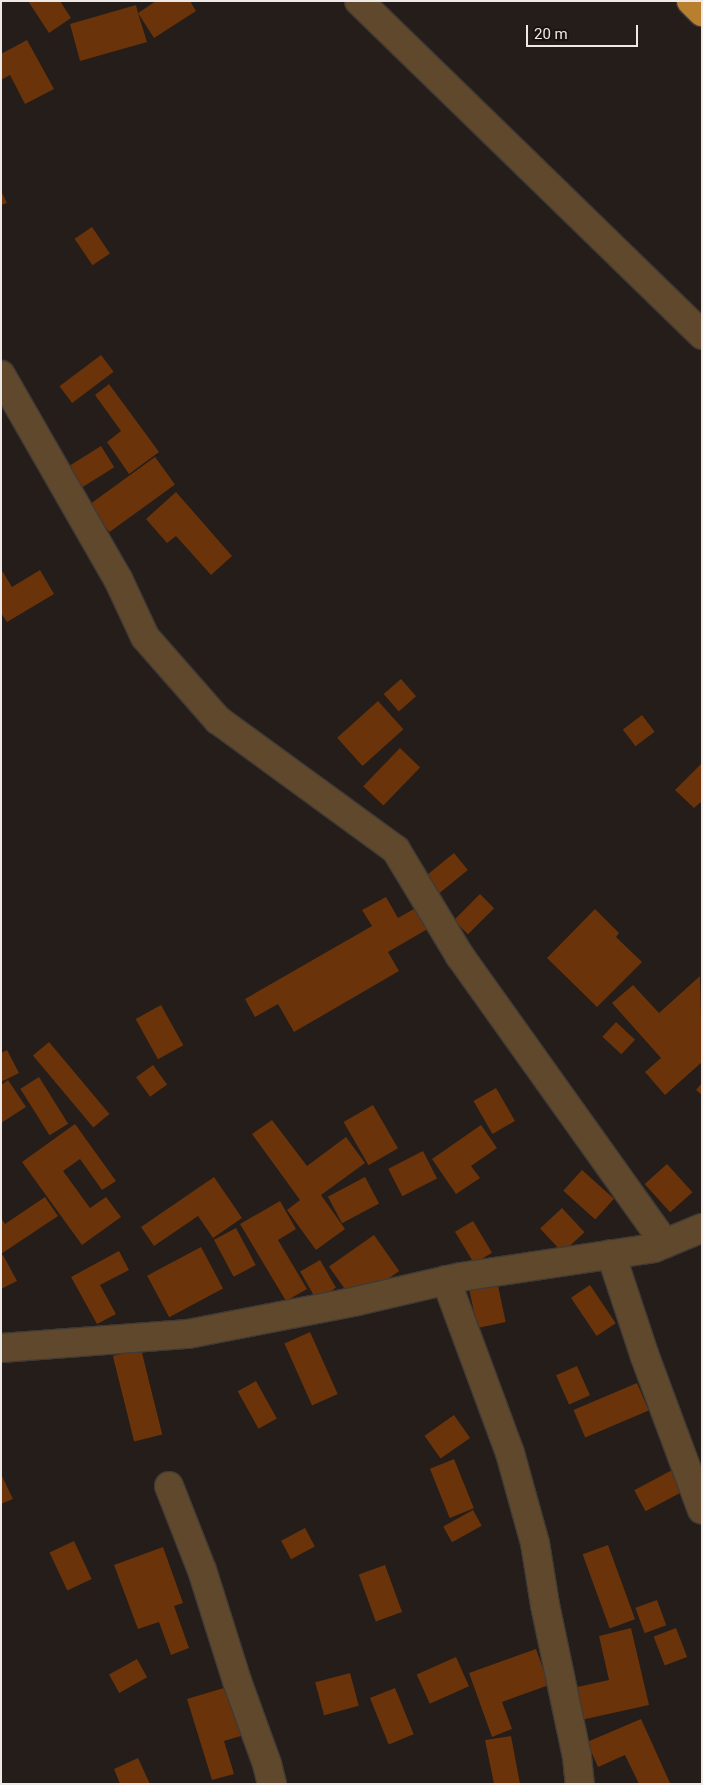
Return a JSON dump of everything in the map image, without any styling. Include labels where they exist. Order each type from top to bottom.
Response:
[{"type":"highway","points":[[691,1],[702,12]]},
{"type":"street","points":[[359,1],[702,335]]},
{"type":"street","points":[[1,375],[118,579],[145,637],[218,720],[396,850],[460,956],[665,1243]]},
{"type":"street","points":[[1,1348],[188,1334],[357,1301],[446,1280],[654,1248],[702,1228]]},
{"type":"street","points":[[611,1254],[644,1354],[702,1510]]},
{"type":"street","points":[[446,1280],[510,1453],[535,1543],[545,1605],[577,1757],[580,1784]]},
{"type":"street","points":[[169,1486],[202,1570],[272,1784]]},
{"type":"building","points":[[28,1],[60,1],[71,18],[49,33]]},
{"type":"building","points":[[156,1],[190,1],[196,11],[154,38],[138,13]]},
{"type":"building","points":[[136,5],[147,42],[80,61],[70,24]]},
{"type":"building","points":[[27,40],[54,89],[25,104],[10,75],[1,80],[1,54]]},
{"type":"building","points":[[1,191],[7,203],[1,205]]},
{"type":"building","points":[[92,227],[110,254],[92,265],[75,239]]},
{"type":"building","points":[[101,355],[114,372],[72,403],[59,386]]},
{"type":"building","points":[[109,384],[159,452],[129,474],[107,442],[121,431],[95,395]]},
{"type":"building","points":[[101,446],[114,467],[80,488],[67,467]]},
{"type":"building","points":[[155,457],[175,485],[109,532],[89,505]]},
{"type":"building","points":[[176,492],[232,556],[211,575],[176,536],[167,543],[146,519]]},
{"type":"building","points":[[1,569],[12,587],[40,570],[54,594],[7,622],[1,613]]},
{"type":"building","points":[[401,679],[416,696],[399,711],[384,694]]},
{"type":"building","points":[[378,701],[403,729],[363,766],[337,738]]},
{"type":"building","points":[[642,715],[655,732],[635,746],[623,729]]},
{"type":"building","points":[[400,748],[420,767],[383,806],[363,786]]},
{"type":"building","points":[[702,763],[702,801],[694,808],[675,790]]},
{"type":"building","points":[[454,853],[468,870],[438,894],[424,877]]},
{"type":"building","points":[[480,894],[494,908],[468,934],[454,920]]},
{"type":"building","points":[[386,897],[398,918],[419,906],[431,927],[388,952],[399,971],[294,1032],[278,1004],[255,1017],[245,999],[372,926],[362,910]]},
{"type":"building","points":[[595,909],[619,933],[616,937],[642,962],[597,1007],[547,958]]},
{"type":"building","points":[[700,976],[702,1062],[665,1095],[645,1072],[661,1058],[612,1003],[633,985],[659,1013]]},
{"type":"building","points":[[161,1005],[183,1045],[158,1059],[136,1019]]},
{"type":"building","points":[[616,1022],[635,1040],[621,1054],[602,1037]]},
{"type":"building","points":[[49,1042],[109,1114],[93,1128],[33,1055]]},
{"type":"building","points":[[7,1050],[19,1073],[1,1082],[1,1053]]},
{"type":"building","points":[[153,1065],[167,1084],[150,1097],[136,1077]]},
{"type":"building","points":[[39,1077],[68,1124],[49,1135],[20,1089]]},
{"type":"building","points":[[8,1080],[26,1107],[1,1123],[1,1085]]},
{"type":"building","points":[[702,1083],[702,1095],[696,1090]]},
{"type":"building","points":[[496,1088],[515,1121],[492,1134],[473,1101]]},
{"type":"building","points":[[373,1105],[398,1148],[369,1165],[344,1122]]},
{"type":"building","points":[[272,1120],[307,1166],[346,1137],[365,1163],[321,1195],[345,1229],[316,1250],[287,1210],[300,1200],[252,1134]]},
{"type":"building","points":[[75,1124],[116,1181],[102,1190],[80,1159],[63,1171],[90,1208],[106,1197],[121,1217],[82,1245],[22,1162]]},
{"type":"building","points":[[481,1125],[497,1148],[471,1166],[480,1178],[456,1194],[432,1159]]},
{"type":"building","points":[[423,1151],[437,1179],[402,1196],[388,1169]]},
{"type":"building","points":[[667,1164],[692,1192],[670,1212],[645,1184]]},
{"type":"building","points":[[582,1170],[614,1199],[595,1220],[563,1191]]},
{"type":"building","points":[[214,1177],[242,1218],[213,1238],[198,1216],[154,1246],[141,1227]]},
{"type":"building","points":[[365,1177],[379,1203],[342,1223],[328,1197]]},
{"type":"building","points":[[45,1197],[58,1216],[1,1254],[1,1218],[5,1224]]},
{"type":"building","points":[[280,1201],[296,1229],[278,1240],[307,1289],[286,1301],[240,1224]]},
{"type":"building","points":[[562,1208],[585,1232],[563,1253],[540,1228]]},
{"type":"building","points":[[473,1221],[492,1253],[474,1264],[455,1232]]},
{"type":"building","points":[[236,1228],[256,1265],[234,1277],[214,1240]]},
{"type":"building","points":[[374,1235],[399,1271],[354,1303],[329,1267]]},
{"type":"building","points":[[201,1247],[223,1288],[169,1317],[147,1276]]},
{"type":"building","points":[[119,1251],[129,1270],[100,1285],[116,1314],[97,1324],[71,1277]]},
{"type":"building","points":[[3,1255],[17,1281],[1,1289],[1,1256]]},
{"type":"building","points":[[320,1260],[336,1288],[316,1299],[300,1272]]},
{"type":"building","points":[[497,1281],[506,1322],[477,1328],[469,1287]]},
{"type":"building","points":[[590,1285],[616,1323],[597,1336],[571,1298]]},
{"type":"building","points":[[310,1332],[338,1394],[312,1406],[284,1343]]},
{"type":"building","points":[[141,1349],[162,1434],[134,1441],[113,1356]]},
{"type":"building","points":[[577,1366],[590,1395],[569,1405],[556,1375]]},
{"type":"building","points":[[256,1381],[277,1419],[258,1429],[238,1391]]},
{"type":"building","points":[[637,1383],[649,1411],[585,1438],[573,1410]]},
{"type":"building","points":[[454,1415],[470,1438],[441,1459],[425,1436]]},
{"type":"building","points":[[454,1459],[474,1508],[450,1518],[430,1469]]},
{"type":"building","points":[[674,1469],[685,1490],[646,1511],[634,1490]]},
{"type":"building","points":[[1,1474],[13,1499],[1,1504]]},
{"type":"building","points":[[473,1510],[482,1526],[452,1542],[443,1526]]},
{"type":"building","points":[[305,1528],[315,1547],[291,1559],[281,1541]]},
{"type":"building","points":[[74,1541],[92,1579],[67,1590],[50,1552]]},
{"type":"building","points":[[608,1545],[635,1619],[610,1628],[583,1554]]},
{"type":"building","points":[[163,1547],[183,1603],[174,1606],[189,1648],[171,1655],[159,1622],[138,1629],[114,1565]]},
{"type":"building","points":[[385,1565],[402,1612],[376,1622],[359,1575]]},
{"type":"building","points":[[657,1600],[666,1625],[645,1633],[635,1608]]},
{"type":"building","points":[[631,1628],[649,1705],[581,1720],[573,1688],[609,1680],[599,1636]]},
{"type":"building","points":[[676,1628],[687,1657],[665,1666],[654,1637]]},
{"type":"building","points":[[536,1649],[549,1685],[502,1702],[512,1729],[492,1737],[469,1673]]},
{"type":"building","points":[[456,1657],[469,1686],[430,1704],[417,1674]]},
{"type":"building","points":[[137,1659],[147,1677],[119,1693],[109,1675]]},
{"type":"building","points":[[350,1673],[359,1706],[324,1715],[315,1682]]},
{"type":"building","points":[[237,1684],[251,1733],[224,1741],[234,1774],[212,1780],[187,1699]]},
{"type":"building","points":[[395,1688],[414,1734],[389,1744],[370,1698]]},
{"type":"building","points":[[641,1719],[670,1783],[639,1784],[625,1755],[598,1767],[587,1742]]},
{"type":"building","points":[[511,1736],[520,1784],[494,1784],[485,1740]]},
{"type":"building","points":[[138,1758],[150,1784],[120,1784],[114,1769]]}]
